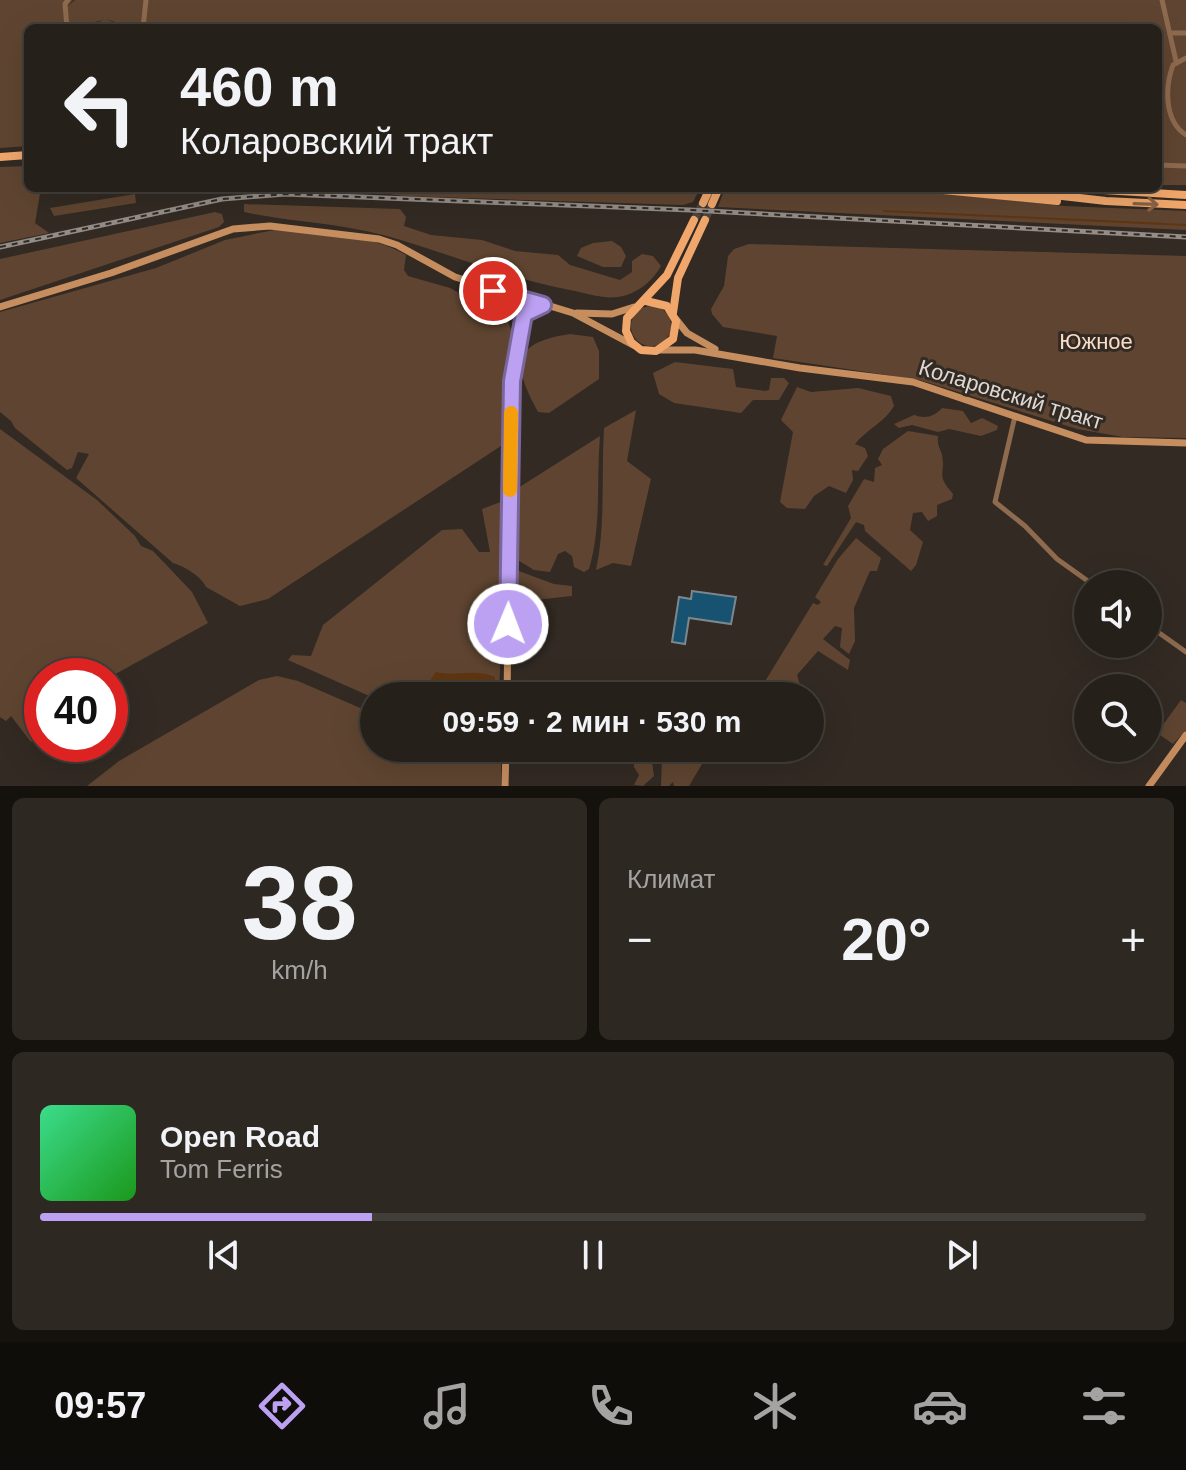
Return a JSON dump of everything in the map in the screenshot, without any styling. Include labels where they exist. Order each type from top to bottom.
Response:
[{"type":"main road","points":[[0,157],[24,155]]},
{"type":"main road","points":[[707,204],[713,192]]},
{"type":"main road","points":[[963,192],[1064,202],[1106,201]]},
{"type":"main road","points":[[1026,192],[1106,201],[1186,205]]},
{"type":"main road","points":[[1136,192],[1186,195]]},
{"type":"main road","points":[[573,313],[612,314],[646,301],[667,275],[694,220]]},
{"type":"main road","points":[[0,307],[111,273],[241,227],[270,226],[387,242],[455,277],[573,313],[645,351],[659,350],[670,343],[675,335],[678,278],[705,220]]},
{"type":"main road","points":[[515,297],[524,314]]},
{"type":"main road","points":[[507,682],[512,381],[527,301]]},
{"type":"main road","points":[[646,301],[659,302],[674,315]]},
{"type":"main road","points":[[524,314],[543,305]]},
{"type":"main road","points":[[634,307],[625,327],[634,345]]},
{"type":"main road","name":"Коларовский тракт","points":[[674,315],[693,338],[732,355]]},
{"type":"main road","name":"Коларовский тракт","points":[[659,350],[685,349],[913,382],[1086,440],[1186,443]]},
{"type":"main road","points":[[1149,786],[1186,735]]},
{"type":"main road","points":[[505,786],[506,762]]},
{"type":"street","points":[[67,24],[65,4],[68,0]]},
{"type":"street","points":[[143,24],[146,0]]},
{"type":"street","points":[[1162,0],[1176,61],[1169,82],[1169,108],[1174,123],[1186,135]]},
{"type":"street","points":[[1170,33],[1186,33]]},
{"type":"street","points":[[1176,61],[1186,58]]},
{"type":"street","points":[[1162,165],[1186,166]]},
{"type":"street","points":[[1015,416],[993,499],[1074,571]]},
{"type":"street","points":[[1162,635],[1186,652]]},
{"type":"green space","points":[[0,0],[73,0],[68,6],[75,0],[1186,0],[1186,185],[1162,185],[1162,24],[121,24],[106,19],[117,24],[94,24],[103,20],[69,24],[68,16],[68,24],[24,24],[24,146],[0,148]]},
{"type":"green space","points":[[24,166],[24,192],[40,192],[35,223],[49,233],[0,243],[0,167]]},
{"type":"green space","points":[[374,192],[698,192],[693,202],[683,205],[403,196]]},
{"type":"green space","points":[[724,192],[936,192],[1064,206],[1186,211],[1186,230],[718,207]]},
{"type":"green space","points":[[135,194],[136,203],[54,216],[50,208]]},
{"type":"green space","points":[[244,204],[400,209],[406,217],[404,226],[431,235],[482,240],[515,251],[558,255],[570,265],[620,280],[632,272],[632,261],[642,254],[653,256],[661,266],[638,290],[618,297],[600,296],[522,279],[383,235],[244,212]]},
{"type":"green space","points":[[215,212],[222,214],[224,222],[219,227],[0,300],[0,259]]},
{"type":"green space","points":[[274,230],[342,235],[393,248],[406,255],[404,270],[408,276],[450,288],[507,319],[513,335],[504,444],[268,599],[240,606],[206,587],[192,572],[173,563],[76,478],[89,454],[78,452],[72,468],[67,470],[0,412],[0,312],[156,268],[225,240]]},
{"type":"green space","points":[[612,241],[621,247],[626,256],[621,267],[603,267],[577,256],[581,248]]},
{"type":"green space","name":"Южное","points":[[749,244],[1186,256],[1186,438],[1123,437],[1077,429],[920,380],[773,358],[777,336],[723,327],[712,314],[711,309],[724,286],[728,256],[734,249]]},
{"type":"green space","points":[[651,306],[665,312],[671,326],[665,340],[651,346],[637,340],[631,326],[637,312]]},
{"type":"green space","points":[[570,334],[593,337],[599,351],[599,379],[549,413],[538,412],[524,381],[522,358],[536,343]]},
{"type":"green space","points":[[675,362],[733,369],[736,387],[769,390],[771,378],[784,378],[789,383],[779,400],[753,400],[741,413],[674,403],[659,394],[653,373]]},
{"type":"green space","points":[[797,387],[811,392],[858,388],[891,396],[894,406],[855,444],[865,448],[868,456],[858,471],[852,470],[853,480],[846,493],[829,486],[814,496],[805,509],[787,508],[780,502],[793,432],[781,420]]},
{"type":"green space","points":[[942,408],[963,411],[971,423],[982,418],[998,426],[997,430],[981,436],[949,429],[938,432],[912,425],[899,428],[894,424],[914,415],[929,416]]},
{"type":"green space","points":[[636,410],[627,461],[651,479],[631,566],[613,563],[596,570],[602,517],[604,428]]},
{"type":"green space","points":[[0,429],[97,500],[135,536],[141,546],[153,551],[192,592],[208,623],[128,667],[128,658],[24,658],[24,733],[11,716],[6,721],[0,717]]},
{"type":"green space","points":[[908,431],[938,436],[943,478],[953,494],[952,499],[937,505],[937,516],[928,521],[922,512],[913,513],[910,530],[923,542],[916,565],[911,571],[865,531],[864,525],[856,522],[827,566],[823,565],[851,518],[848,506],[864,479],[874,482],[875,468],[882,465],[878,459],[883,449]]},
{"type":"green space","points":[[600,436],[597,519],[589,569],[584,572],[574,567],[572,556],[565,551],[558,554],[550,572],[534,570],[516,559],[518,488]]},
{"type":"green space","points":[[506,500],[500,682],[360,682],[360,692],[288,660],[292,655],[311,656],[323,625],[442,530],[462,529],[479,552],[490,552],[482,509]]},
{"type":"green space","points":[[856,538],[881,558],[877,571],[870,571],[854,608],[855,641],[849,654],[840,647],[842,628],[835,626],[823,639],[850,660],[848,670],[818,651],[797,675],[799,682],[765,682],[813,603],[818,605],[821,602],[815,597],[838,559]]},
{"type":"green space","points":[[516,570],[554,584],[572,586],[572,596],[516,602]]},
{"type":"green space","points":[[277,676],[298,681],[360,708],[360,762],[501,762],[501,786],[87,786],[118,762],[128,762],[128,756],[259,680]]},
{"type":"green space","points":[[1181,700],[1186,703],[1186,730],[1173,744],[1162,736],[1162,726]]},
{"type":"green space","points":[[634,762],[652,762],[654,776],[643,786],[634,785],[639,775]]},
{"type":"green space","points":[[662,762],[703,762],[689,786],[674,786],[673,782],[669,786],[661,786]]},
{"type":"shaded area","points":[[436,672],[495,677],[495,682],[429,682]]},
{"type":"building","points":[[692,591],[736,597],[731,624],[689,618],[685,644],[672,642],[679,597],[691,599]]},
{"type":"waterway","points":[[884,211],[1186,225]]},
{"type":"tunnel","points":[[694,220],[703,203]]},
{"type":"tunnel","points":[[705,220],[712,204]]},
{"type":"railway","points":[[0,247],[222,199],[285,194],[690,210],[1186,237]]},
{"type":"slow traffic","points":[[510,490],[511,413]]},
{"type":"route","points":[[493,291],[543,305],[524,314],[514,361],[508,624]]}]
